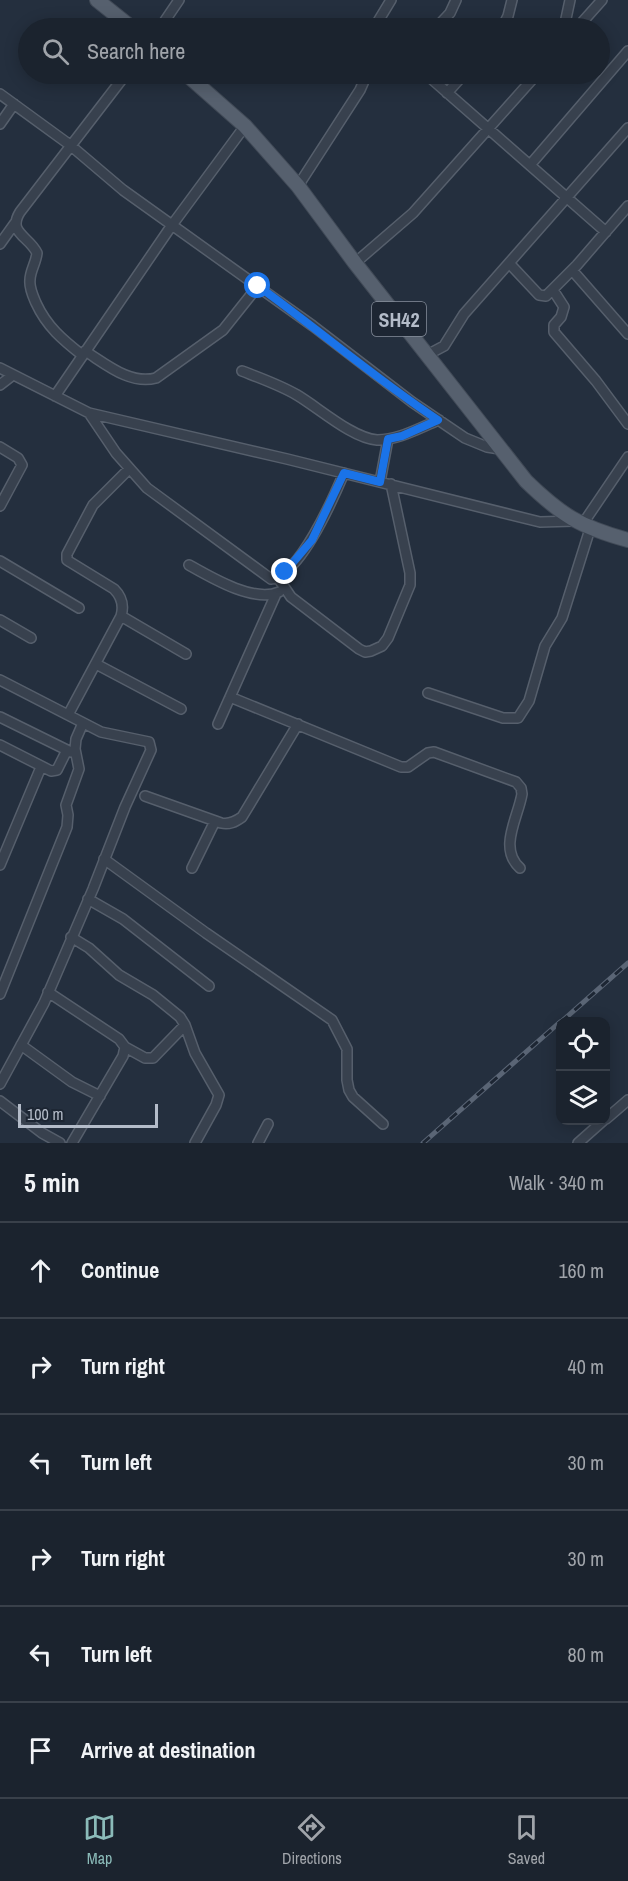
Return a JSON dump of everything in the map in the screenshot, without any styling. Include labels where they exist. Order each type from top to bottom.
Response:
[{"type":"main road","points":[[97,0],[120,18]]},
{"type":"main road","name":"SH42","points":[[197,84],[245,126],[298,186],[355,263],[526,481],[547,502],[582,525],[628,540]]},
{"type":"street","points":[[167,18],[179,0]]},
{"type":"street","points":[[380,18],[391,0]]},
{"type":"street","points":[[446,18],[456,0]]},
{"type":"street","points":[[507,18],[512,0]]},
{"type":"street","points":[[566,18],[570,0]]},
{"type":"street","points":[[586,18],[602,0]]},
{"type":"street","points":[[610,72],[628,51]]},
{"type":"street","points":[[0,244],[20,212],[118,84]]},
{"type":"street","points":[[298,186],[363,84]]},
{"type":"street","points":[[437,84],[606,231]]},
{"type":"street","points":[[447,93],[455,84]]},
{"type":"street","points":[[355,263],[413,213],[528,84]]},
{"type":"street","points":[[530,165],[600,84]]},
{"type":"street","points":[[0,94],[70,145],[123,190],[313,326],[412,402],[465,438],[487,447],[500,449]]},
{"type":"street","points":[[0,124],[14,104]]},
{"type":"street","points":[[55,396],[172,225],[245,126]]},
{"type":"street","points":[[428,355],[444,346],[457,323],[628,128]]},
{"type":"street","points":[[509,263],[539,294],[546,296],[628,206]]},
{"type":"street","points":[[15,223],[15,227],[30,241],[37,253],[30,280],[32,293],[49,327],[59,337],[84,353],[129,377],[143,380],[156,378],[231,322],[258,286]]},
{"type":"street","points":[[572,270],[628,334]]},
{"type":"street","points":[[553,290],[564,307],[561,317],[554,325],[554,332],[596,381],[628,424]]},
{"type":"street","points":[[0,368],[89,413],[391,484],[540,522],[582,525]]},
{"type":"street","points":[[242,371],[297,395],[362,436],[377,440],[402,436],[438,420]]},
{"type":"street","points":[[0,384],[14,375]]},
{"type":"street","points":[[89,413],[129,468],[155,496],[271,579],[278,578],[312,540],[344,473]]},
{"type":"street","points":[[380,482],[388,439]]},
{"type":"street","points":[[0,447],[18,458],[22,465],[0,506]]},
{"type":"street","points":[[428,693],[503,718],[518,718],[521,715],[529,700],[542,653],[562,618],[582,525],[626,464]]},
{"type":"street","points":[[68,715],[121,616],[123,606],[117,592],[70,562],[66,557],[93,505],[129,468]]},
{"type":"street","points":[[280,591],[359,649],[365,652],[382,646],[388,638],[411,579],[391,484]]},
{"type":"street","points":[[0,561],[79,608]]},
{"type":"street","points":[[189,566],[245,591],[266,595],[280,591]]},
{"type":"street","points":[[218,724],[280,591],[278,578]]},
{"type":"street","points":[[121,616],[186,654]]},
{"type":"street","points":[[0,620],[31,638]]},
{"type":"street","points":[[96,664],[181,709]]},
{"type":"street","points":[[0,680],[101,732],[144,740],[151,746],[148,759],[125,807],[48,992],[0,1084]]},
{"type":"street","points":[[231,697],[401,766],[408,767],[428,753],[434,752],[516,782],[522,794],[509,845],[510,856],[520,868]]},
{"type":"street","points":[[0,717],[71,752],[79,770],[66,805],[67,827],[0,994]]},
{"type":"street","points":[[0,745],[41,767],[51,771],[57,770],[71,752],[83,723]]},
{"type":"street","points":[[145,796],[227,824],[242,817],[298,724]]},
{"type":"street","points":[[0,866],[41,767]]},
{"type":"street","points":[[192,868],[215,821]]},
{"type":"street","points":[[104,859],[332,1020],[347,1049],[349,1090],[353,1097],[382,1124]]},
{"type":"street","points":[[88,898],[123,920],[209,986]]},
{"type":"street","points":[[71,937],[89,948],[119,975],[173,1010],[185,1025],[195,1053],[219,1095],[195,1143]]},
{"type":"street","points":[[48,992],[119,1039],[125,1047],[145,1058],[153,1058],[185,1025]]},
{"type":"street","points":[[21,1045],[72,1082],[100,1096]]},
{"type":"street","points":[[72,1143],[123,1056],[125,1047]]},
{"type":"street","points":[[610,1116],[628,1100]]},
{"type":"street","points":[[0,1101],[33,1127],[60,1143]]},
{"type":"street","points":[[258,1143],[268,1124]]},
{"type":"street","points":[[578,1143],[599,1125]]},
{"type":"railway","points":[[567,1017],[628,963]]},
{"type":"railway","points":[[423,1143],[556,1026]]},
{"type":"route","points":[[258,286],[438,420],[402,436],[388,439],[380,482],[344,473],[312,540],[285,572]]}]
